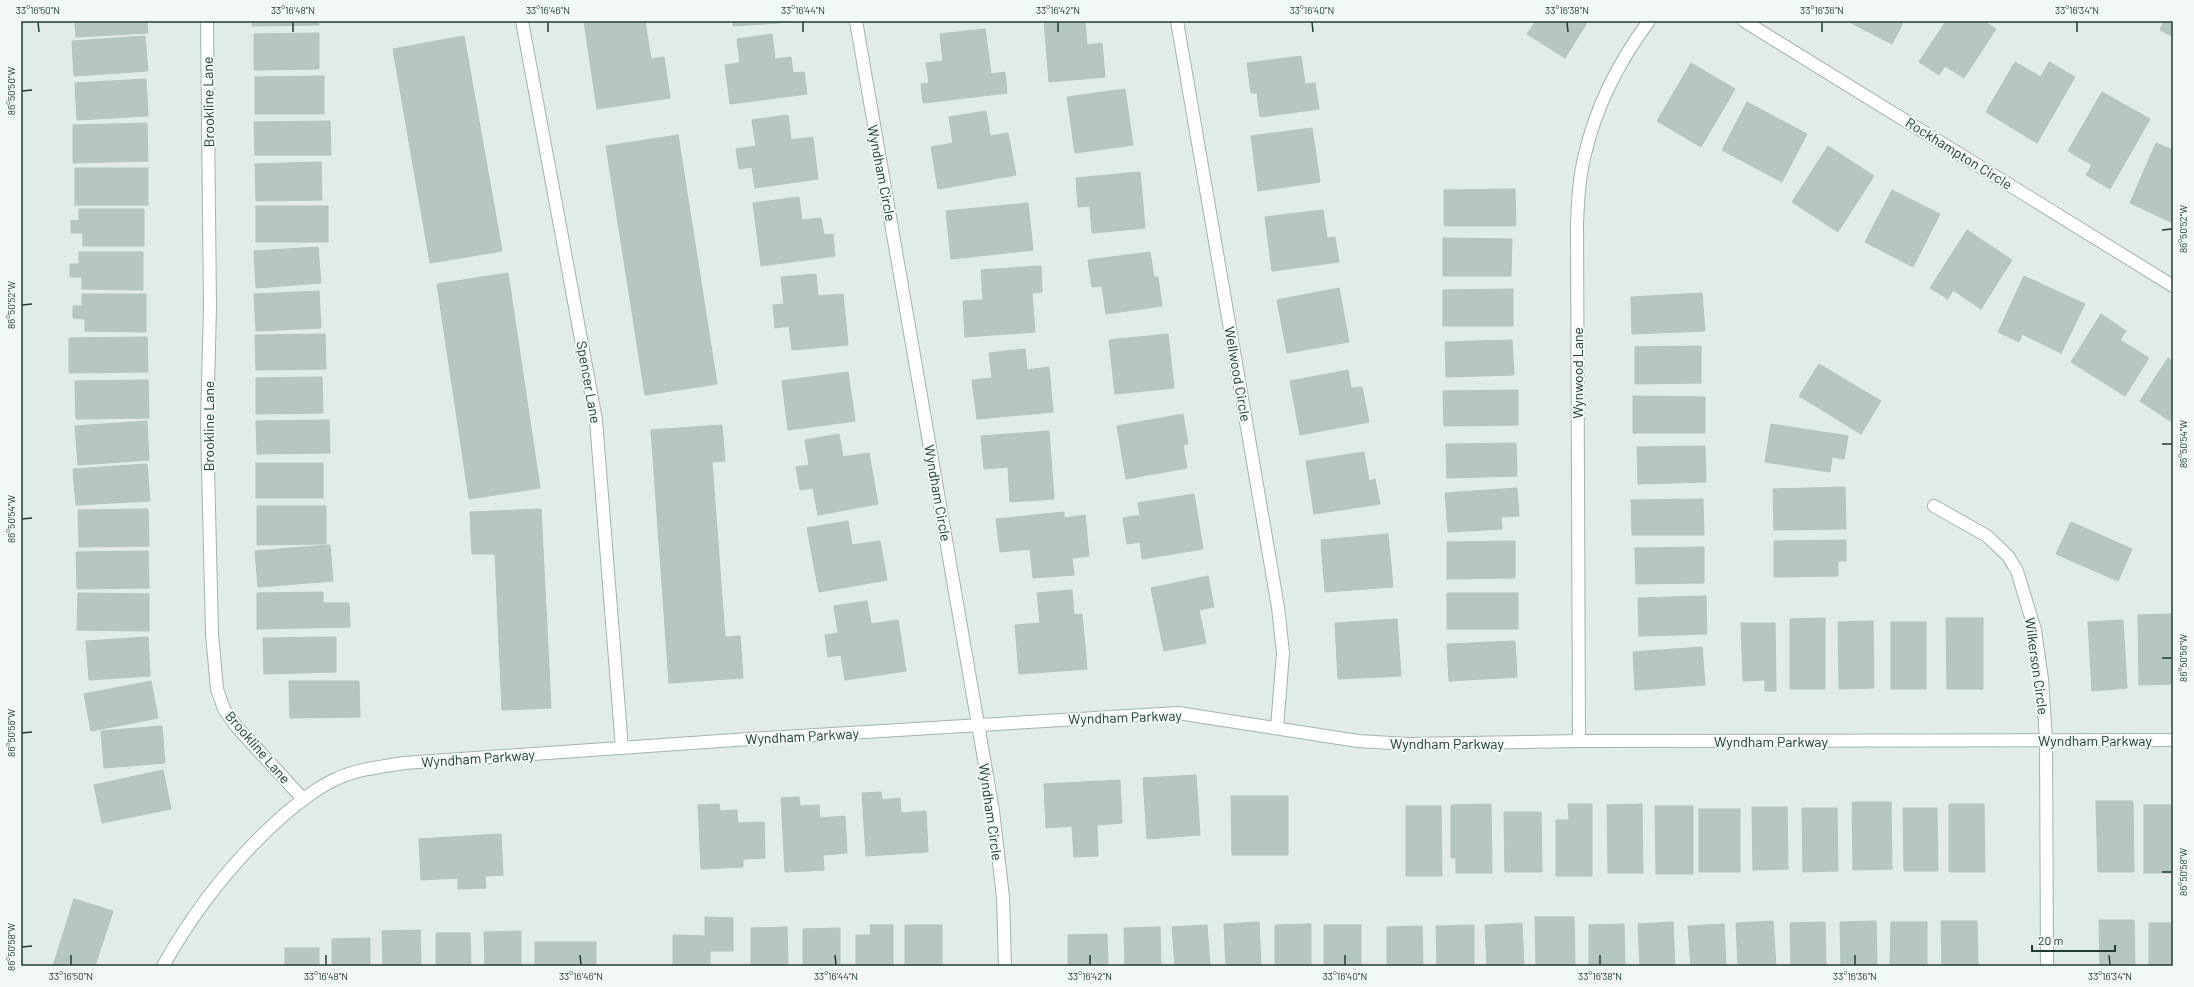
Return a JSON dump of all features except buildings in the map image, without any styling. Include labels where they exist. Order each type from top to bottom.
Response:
[{"type":"street","name":"Brookline Lane","points":[[207,21],[210,307],[207,424],[212,634],[217,689],[224,709],[236,726],[303,799]]},
{"type":"street","name":"Spencer Lane","points":[[522,21],[596,420],[622,748]]},
{"type":"street","name":"Wyndham Circle","points":[[856,21],[993,811],[1003,897],[1005,966]]},
{"type":"street","name":"Wellwood Circle","points":[[1177,21],[1278,607],[1283,653],[1277,728]]},
{"type":"street","name":"Wynwood Lane","points":[[1579,741],[1577,224],[1579,186],[1584,155],[1594,123],[1615,76],[1649,21]]},
{"type":"street","name":"Rockhampton Circle","points":[[1744,21],[2173,286]]},
{"type":"street","name":"Wilkerson Circle","points":[[1934,506],[1987,536],[2003,551],[2017,571],[2035,630],[2042,680],[2046,740],[2047,966]]},
{"type":"street","name":"Wyndham Parkway","points":[[163,966],[181,934],[216,887],[265,832],[303,799],[335,779],[352,773],[404,763],[1178,713],[1358,741],[1408,744],[1579,741],[2173,740]]}]
